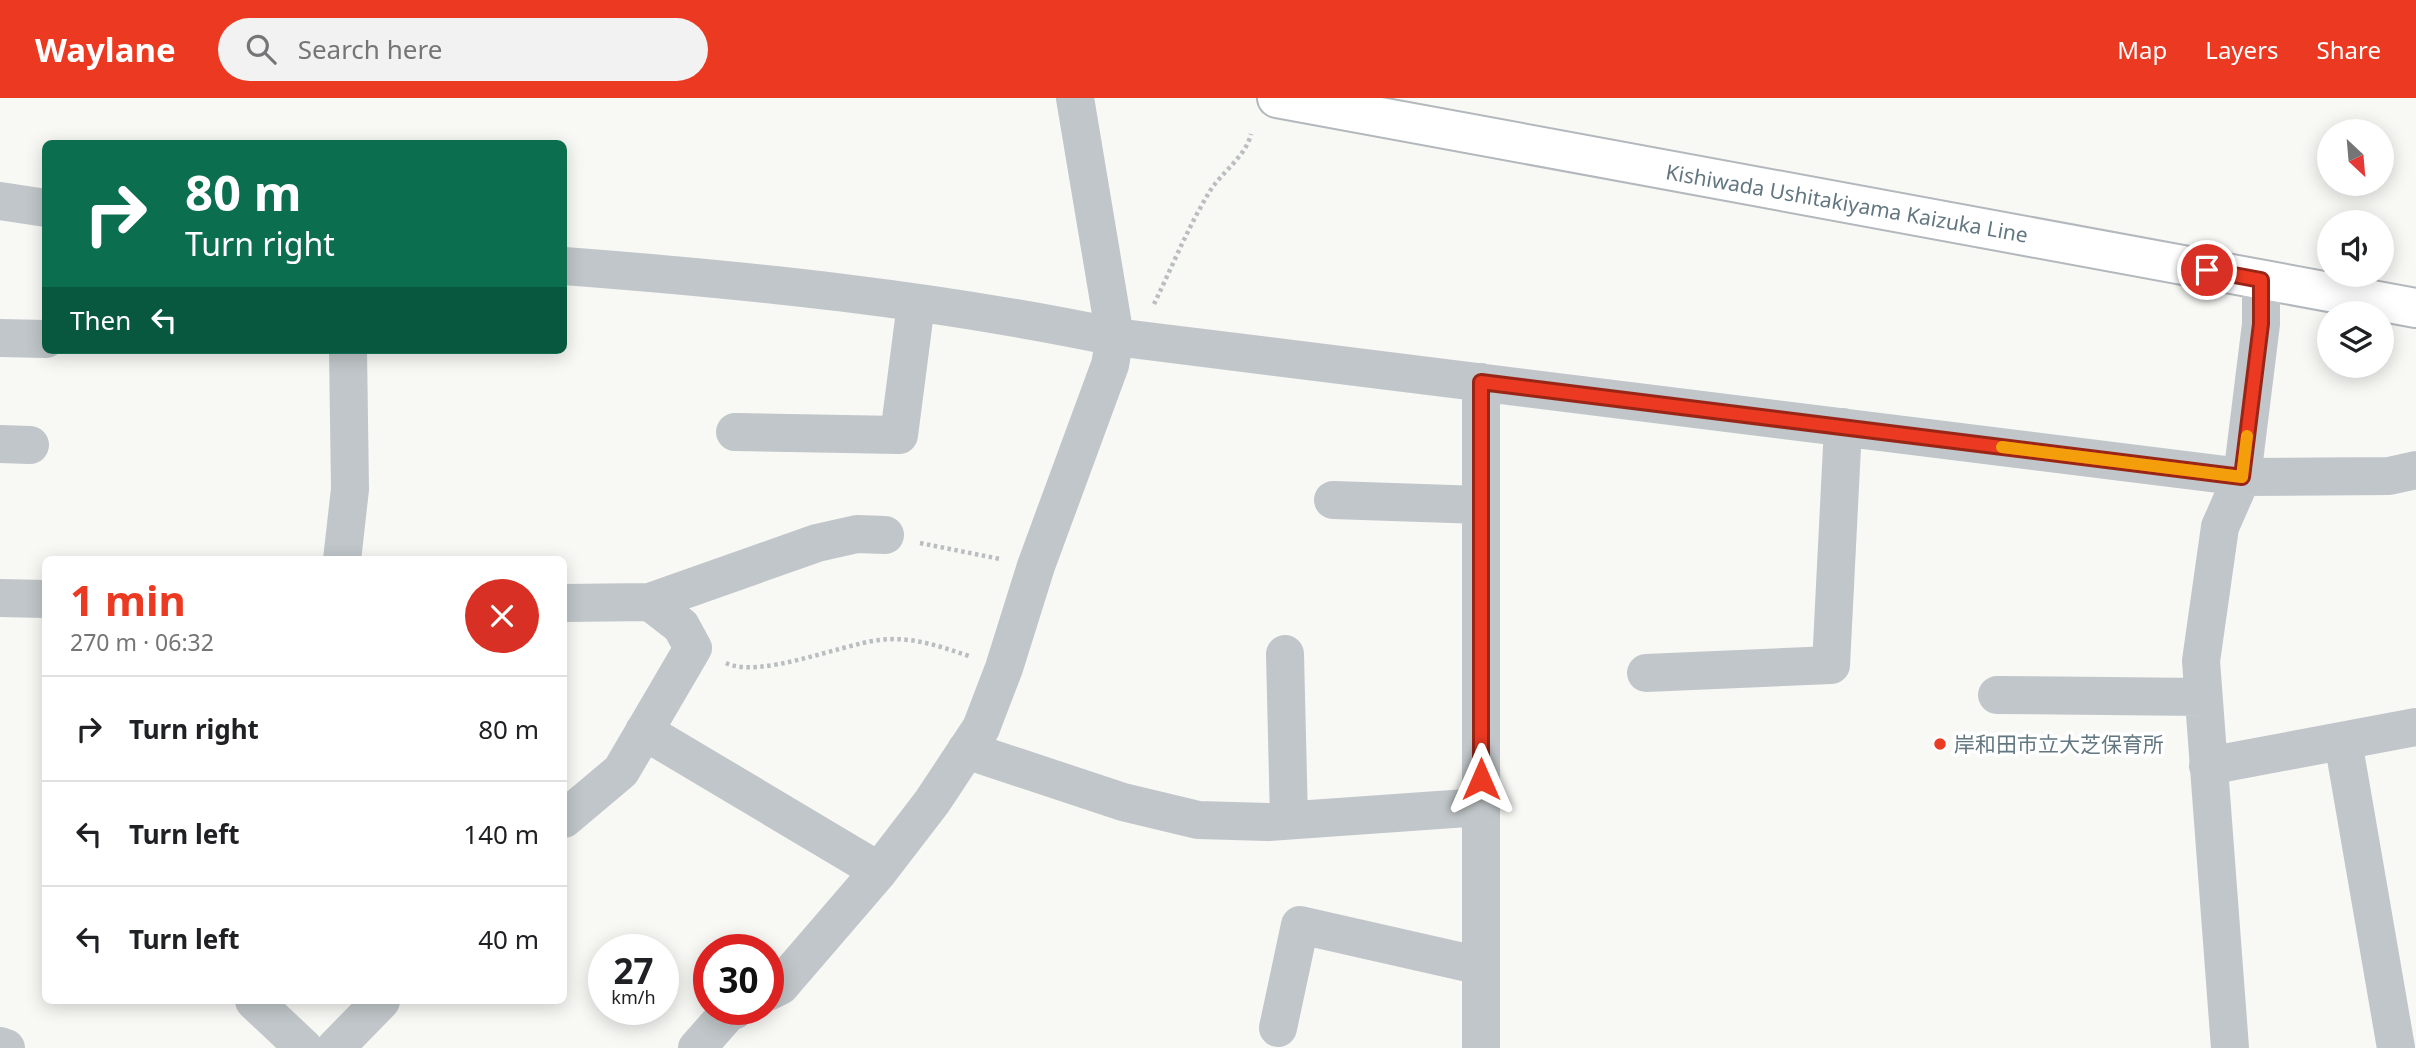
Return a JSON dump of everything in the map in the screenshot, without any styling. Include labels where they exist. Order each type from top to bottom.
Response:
[{"type":"main road","name":"Kishiwada Ushitakiyama Kaizuka Line","points":[[1277,98],[2416,308]]},
{"type":"street","points":[[784,981],[879,871],[932,802],[981,728],[1004,667],[1036,566],[1110,365],[1126,338],[1075,98]]},
{"type":"street","points":[[0,201],[42,207]]},
{"type":"street","points":[[567,266],[750,281],[1037,321],[1126,338],[2242,477],[2389,476],[2416,470]]},
{"type":"street","points":[[2230,1048],[2201,661],[2220,527],[2242,477],[2261,324],[2261,280]]},
{"type":"street","points":[[735,432],[899,435],[916,304]]},
{"type":"street","points":[[0,338],[42,339]]},
{"type":"street","points":[[342,556],[350,489],[348,354]]},
{"type":"street","points":[[1481,382],[1481,1048]]},
{"type":"street","points":[[1646,673],[1831,666],[1843,427]]},
{"type":"street","points":[[1333,500],[1481,505]]},
{"type":"street","points":[[567,603],[649,602],[817,543],[857,534],[885,535]]},
{"type":"street","points":[[0,598],[42,599]]},
{"type":"street","points":[[567,818],[621,771],[693,648],[681,626],[649,602]]},
{"type":"street","points":[[1285,654],[1289,820]]},
{"type":"street","points":[[1997,695],[2203,697]]},
{"type":"street","points":[[2208,766],[2416,727]]},
{"type":"street","points":[[644,731],[879,871]]},
{"type":"street","points":[[2343,741],[2396,1048]]},
{"type":"street","points":[[967,750],[1123,802],[1198,820],[1289,820],[1481,807]]},
{"type":"street","points":[[1278,1028],[1300,925],[1481,966]]},
{"type":"street","points":[[257,1004],[304,1048]]},
{"type":"street","points":[[335,1048],[378,1004]]},
{"type":"street","points":[[697,1048],[717,1025]]},
{"type":"street","points":[[0,1046],[6,1048]]},
{"type":"path","points":[[1126,338],[1202,205],[1224,172],[1249,145],[1251,134]]},
{"type":"path","points":[[885,535],[1036,566]]},
{"type":"path","points":[[693,648],[733,666],[750,669],[880,640],[920,640],[1004,667]]},
{"type":"slow traffic","points":[[2002,447],[2242,477],[2247,436]]},
{"type":"place","name":"岸和田市立大芝保育所","points":[[1940,744]]},
{"type":"route","points":[[1481,779],[1481,382],[2242,477],[2261,324],[2261,280],[2207,270]]}]
